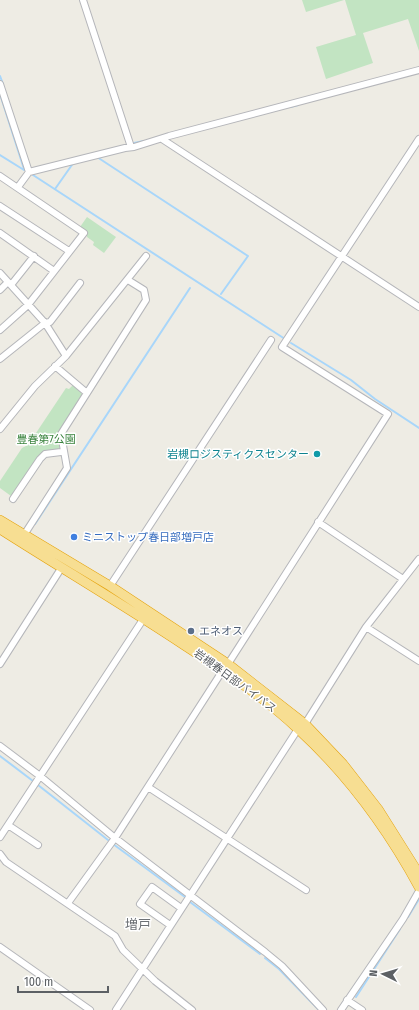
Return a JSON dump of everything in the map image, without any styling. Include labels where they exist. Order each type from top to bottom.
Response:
[{"type":"highway","name":"岩槻春日部バイパス","points":[[0,520],[110,586],[226,667],[302,726],[343,764],[378,809],[419,874]]},
{"type":"highway","name":"岩槻春日部バイパス","points":[[0,529],[226,667]]},
{"type":"highway","name":"岩槻春日部バイパス","points":[[302,726],[372,813],[419,887]]},
{"type":"street","points":[[83,0],[131,147]]},
{"type":"street","points":[[18,187],[29,172],[162,139],[419,70]]},
{"type":"street","points":[[0,84],[29,172]]},
{"type":"street","points":[[162,139],[419,307]]},
{"type":"street","points":[[68,903],[115,838],[388,414],[282,347],[419,139]]},
{"type":"street","points":[[0,176],[84,233],[28,305],[0,330]]},
{"type":"street","points":[[0,206],[69,251]]},
{"type":"street","points":[[0,233],[54,271]]},
{"type":"street","points":[[0,290],[9,284],[34,256]]},
{"type":"street","points":[[0,429],[35,386],[66,356],[146,256]]},
{"type":"street","points":[[0,273],[45,323],[66,356]]},
{"type":"street","points":[[24,534],[35,513],[67,468],[61,434],[146,300],[144,290],[128,280]]},
{"type":"street","points":[[0,359],[45,323],[50,322],[80,282]]},
{"type":"street","points":[[110,586],[271,340]]},
{"type":"street","points":[[55,366],[87,393]]},
{"type":"street","points":[[14,499],[44,454],[62,452]]},
{"type":"street","points":[[318,522],[403,579]]},
{"type":"street","points":[[116,1010],[142,967],[366,627],[419,559]]},
{"type":"street","points":[[0,664],[62,567]]},
{"type":"street","points":[[0,837],[144,618]]},
{"type":"street","points":[[366,627],[419,661]]},
{"type":"street","points":[[0,746],[40,776],[115,838],[282,966],[323,1010]]},
{"type":"street","points":[[148,787],[306,890]]},
{"type":"street","points":[[8,825],[38,845]]},
{"type":"street","points":[[0,854],[6,862],[116,936],[123,950],[155,980],[192,1010]]},
{"type":"street","points":[[170,925],[140,904],[152,887],[181,908]]},
{"type":"street","points":[[341,1010],[403,919],[419,890]]},
{"type":"street","points":[[0,947],[90,1010]]},
{"type":"street","points":[[347,1000],[362,1010]]},
{"type":"green space","points":[[302,0],[344,0],[306,12]]},
{"type":"green space","points":[[345,0],[419,0],[419,51],[408,19],[363,33],[373,63],[326,79],[316,47],[356,35]]},
{"type":"green space","points":[[87,217],[116,237],[104,253],[93,245],[94,242],[87,237],[87,232],[80,227]]},
{"type":"green space","name":"豊春第7公園","points":[[73,385],[81,391],[82,395],[58,433],[60,450],[44,453],[15,495],[11,496],[0,488],[0,481],[22,448],[28,445],[66,388],[69,389]]},
{"type":"waterway","points":[[0,76],[3,84]]},
{"type":"waterway","points":[[0,94],[24,169]]},
{"type":"waterway","points":[[290,107],[298,105]]},
{"type":"waterway","points":[[134,143],[144,141]]},
{"type":"waterway","points":[[0,155],[24,170]]},
{"type":"waterway","points":[[97,157],[248,256],[221,294]]},
{"type":"waterway","points":[[55,189],[74,162]]},
{"type":"waterway","points":[[33,175],[285,339]]},
{"type":"waterway","points":[[35,524],[190,288]]},
{"type":"waterway","points":[[291,343],[351,380],[375,399],[419,428]]},
{"type":"waterway","points":[[0,756],[33,781]]},
{"type":"waterway","points":[[38,785],[108,840]]},
{"type":"waterway","points":[[113,844],[185,897]]},
{"type":"waterway","points":[[408,917],[419,899]]},
{"type":"waterway","points":[[190,902],[260,954]]},
{"type":"waterway","points":[[356,997],[400,929]]},
{"type":"waterway","points":[[265,958],[279,969],[319,1010]]},
{"type":"place","name":"岩槻ロジスティクスセンター","points":[[317,454]]},
{"type":"place","name":"ミニストップ春日部増戸店","points":[[74,537]]},
{"type":"place","name":"エネオス","points":[[191,631]]},
{"type":"district","name":"増戸","points":[[138,924]]}]
